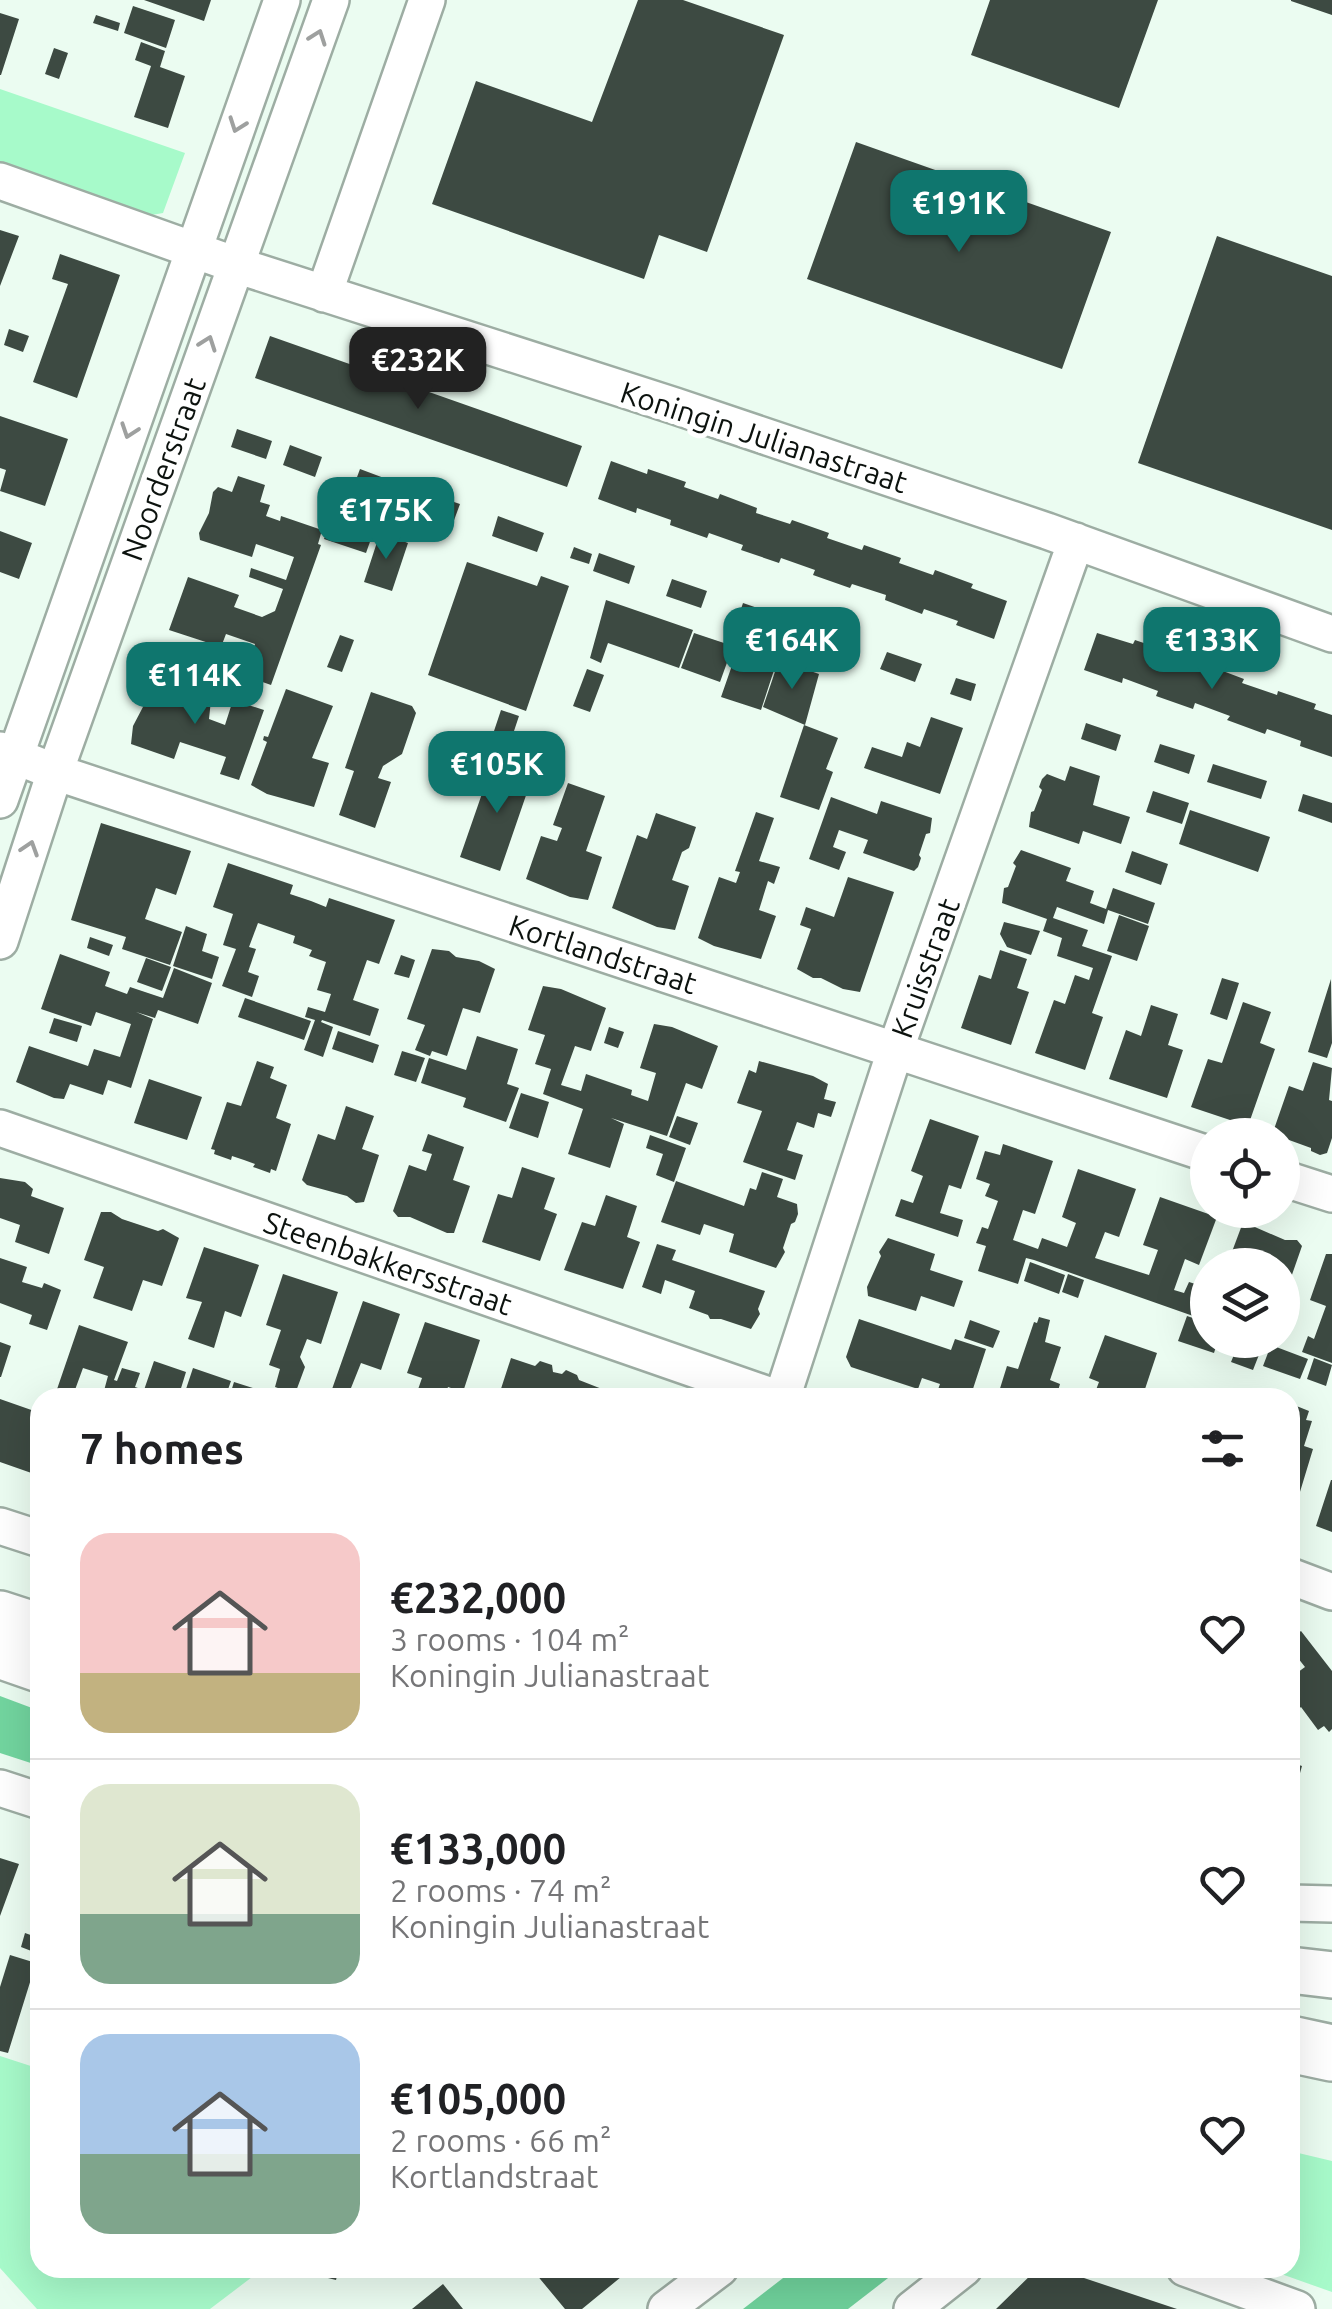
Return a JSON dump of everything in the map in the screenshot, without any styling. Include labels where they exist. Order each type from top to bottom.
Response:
[{"type":"main road","points":[[0,1650],[30,1660]]},
{"type":"main road","points":[[1300,2046],[1332,2052]]},
{"type":"street","name":"Noorderstraat","points":[[0,800],[8,752],[282,0]]},
{"type":"street","name":"Noorderstraat","points":[[0,940],[55,772],[331,0]]},
{"type":"street","points":[[324,294],[427,0]]},
{"type":"street","name":"Koningin Julianastraat","points":[[0,181],[236,265],[675,406],[1076,541],[1332,634]]},
{"type":"street","name":"Kruisstraat","points":[[783,1388],[895,1052],[1076,541]]},
{"type":"street","name":"Kortlandstraat","points":[[8,752],[55,772],[1190,1148]]},
{"type":"street","name":"Steenbakkersstraat","points":[[0,1128],[751,1388]]},
{"type":"street","points":[[1300,1184],[1332,1194]]},
{"type":"street","points":[[0,1526],[30,1536]]},
{"type":"street","points":[[1300,1580],[1332,1592]]},
{"type":"street","points":[[0,1614],[30,1624]]},
{"type":"street","points":[[0,1788],[30,1797]]},
{"type":"street","points":[[1300,1903],[1332,1904]]},
{"type":"street","points":[[1300,1971],[1332,1975]]},
{"type":"street","points":[[666,2309],[707,2278]]},
{"type":"street","points":[[912,2309],[951,2278]]},
{"type":"street","points":[[1212,2278],[1297,2309]]},
{"type":"shaded area","points":[[0,89],[185,153],[163,213],[146,216],[0,167]]},
{"type":"shaded area","points":[[0,1696],[30,1707],[30,1763],[0,1753]]},
{"type":"shaded area","points":[[0,2056],[30,2066],[30,2278],[251,2278],[210,2309],[37,2309],[0,2268]]},
{"type":"shaded area","points":[[1300,2153],[1332,2161],[1332,2292],[1292,2278],[1300,2278]]},
{"type":"shaded area","points":[[783,2278],[888,2278],[848,2309],[743,2309]]},
{"type":"building","points":[[144,0],[211,0],[204,21]]},
{"type":"building","points":[[638,0],[683,0],[784,35],[707,252],[659,235],[644,279],[432,204],[476,81],[592,122]]},
{"type":"building","points":[[990,0],[1158,0],[1119,108],[971,55]]},
{"type":"building","points":[[1332,0],[1332,15],[1291,1]]},
{"type":"building","points":[[133,6],[175,20],[166,48],[124,33]]},
{"type":"building","points":[[0,13],[19,19],[1,75],[0,75]]},
{"type":"building","points":[[96,15],[120,23],[118,31],[93,23]]},
{"type":"building","points":[[141,42],[165,51],[160,67],[185,76],[168,128],[134,117],[151,66],[135,60]]},
{"type":"building","points":[[54,48],[68,53],[59,79],[45,74]]},
{"type":"building","points":[[856,142],[1111,232],[1062,369],[807,279]]},
{"type":"building","points":[[0,230],[19,236],[0,286]]},
{"type":"building","points":[[1217,236],[1332,276],[1332,530],[1138,463]]},
{"type":"building","points":[[60,254],[120,275],[77,398],[33,382],[68,284],[52,279]]},
{"type":"building","points":[[9,329],[29,336],[23,352],[4,345]]},
{"type":"building","points":[[270,336],[582,446],[567,487],[255,378]]},
{"type":"building","points":[[0,416],[68,439],[45,506],[0,491],[6,470],[0,468]]},
{"type":"building","points":[[237,429],[272,441],[266,459],[231,447]]},
{"type":"building","points":[[290,445],[322,457],[315,477],[283,465]]},
{"type":"building","points":[[611,461],[686,482],[684,487],[718,499],[720,494],[757,508],[756,513],[790,524],[792,520],[862,550],[864,545],[901,558],[899,563],[933,575],[935,570],[973,584],[971,588],[1007,601],[994,639],[956,625],[958,621],[924,609],[922,614],[885,600],[886,595],[852,584],[850,588],[813,575],[815,570],[781,558],[779,563],[741,550],[743,545],[709,533],[707,538],[670,525],[671,520],[598,499]]},
{"type":"building","points":[[360,469],[392,481],[384,499],[353,488]]},
{"type":"building","points":[[238,476],[265,485],[260,502],[270,505],[266,516],[280,521],[281,516],[322,530],[318,544],[321,545],[271,685],[245,676],[255,644],[226,634],[221,647],[169,630],[188,577],[239,595],[234,607],[262,617],[275,611],[283,589],[249,577],[251,568],[286,580],[294,557],[256,544],[252,557],[200,540],[213,492],[218,487],[232,492]]},
{"type":"building","points":[[427,493],[460,504],[453,523],[420,512]]},
{"type":"building","points":[[335,508],[377,522],[366,553],[324,539]]},
{"type":"building","points":[[498,516],[544,533],[537,552],[492,536]]},
{"type":"building","points":[[0,531],[32,543],[19,579],[0,572]]},
{"type":"building","points":[[380,533],[408,543],[392,591],[364,582]]},
{"type":"building","points":[[574,547],[592,554],[589,564],[570,558]]},
{"type":"building","points":[[599,553],[635,566],[629,584],[593,571]]},
{"type":"building","points":[[467,562],[537,586],[541,576],[569,586],[526,711],[428,675]]},
{"type":"building","points":[[672,579],[707,591],[701,608],[666,596]]},
{"type":"building","points":[[606,600],[693,630],[679,668],[608,643],[601,663],[590,658]]},
{"type":"building","points":[[743,603],[778,615],[772,632],[737,621]]},
{"type":"building","points":[[815,628],[850,640],[844,658],[809,646]]},
{"type":"building","points":[[694,633],[733,646],[720,682],[681,668]]},
{"type":"building","points":[[1097,633],[1133,644],[1135,640],[1173,653],[1171,658],[1205,670],[1207,665],[1244,679],[1242,683],[1316,704],[1314,709],[1332,715],[1332,757],[1267,729],[1265,734],[1227,720],[1230,716],[1195,703],[1193,709],[1156,696],[1158,691],[1123,678],[1122,683],[1084,670]]},
{"type":"building","points":[[340,635],[354,640],[342,672],[327,667]]},
{"type":"building","points":[[737,651],[776,664],[761,710],[721,697]]},
{"type":"building","points":[[887,652],[922,664],[915,682],[880,669]]},
{"type":"building","points":[[188,656],[216,664],[211,679],[184,670]]},
{"type":"building","points":[[779,660],[819,674],[805,725],[763,707]]},
{"type":"building","points":[[587,669],[604,675],[590,712],[573,706]]},
{"type":"building","points":[[956,678],[976,684],[971,701],[950,694]]},
{"type":"building","points":[[152,681],[211,700],[209,719],[225,725],[233,700],[264,710],[239,780],[220,774],[226,757],[180,742],[174,759],[131,744],[133,726],[144,705],[143,696]]},
{"type":"building","points":[[286,689],[333,706],[312,758],[329,763],[314,807],[267,794],[251,785],[267,742],[264,736],[268,737]]},
{"type":"building","points":[[371,692],[412,706],[416,713],[402,754],[383,766],[378,778],[391,782],[375,828],[339,815],[354,771],[345,768]]},
{"type":"building","points":[[501,710],[519,716],[510,743],[492,737]]},
{"type":"building","points":[[931,717],[963,728],[940,794],[864,768],[872,747],[902,757],[907,742],[920,747]]},
{"type":"building","points":[[1086,723],[1121,735],[1116,751],[1081,739]]},
{"type":"building","points":[[804,725],[838,738],[826,769],[833,772],[819,810],[780,797]]},
{"type":"building","points":[[1160,744],[1195,755],[1189,774],[1154,762]]},
{"type":"building","points":[[493,762],[533,775],[500,871],[460,857]]},
{"type":"building","points":[[1213,764],[1267,781],[1261,799],[1207,782]]},
{"type":"building","points":[[1070,766],[1100,776],[1093,805],[1130,817],[1121,844],[1083,831],[1079,844],[1029,827],[1042,779],[1047,774],[1065,781]]},
{"type":"building","points":[[568,783],[605,796],[586,851],[602,857],[588,900],[526,879],[541,836],[557,841],[562,828],[553,825]]},
{"type":"building","points":[[1153,791],[1189,803],[1182,824],[1146,812]]},
{"type":"building","points":[[1303,794],[1332,803],[1332,823],[1298,811]]},
{"type":"building","points":[[831,797],[877,814],[881,801],[932,818],[918,867],[914,871],[863,853],[868,840],[839,830],[833,847],[846,852],[839,870],[809,859]]},
{"type":"building","points":[[1190,810],[1270,837],[1258,872],[1179,844]]},
{"type":"building","points":[[756,812],[774,818],[759,861],[780,867],[774,884],[768,881],[759,910],[776,916],[761,959],[698,938],[719,877],[736,883],[740,872],[735,871]]},
{"type":"building","points":[[656,813],[696,827],[672,880],[689,886],[675,930],[657,927],[612,908],[637,835],[647,839]]},
{"type":"building","points":[[101,823],[191,851],[176,895],[156,888],[145,919],[182,932],[170,965],[122,949],[126,937],[71,920]]},
{"type":"building","points":[[1021,850],[1071,868],[1066,881],[1094,891],[1090,903],[1106,909],[1113,888],[1155,903],[1148,924],[1108,910],[1104,924],[1057,907],[1053,918],[1088,930],[1082,946],[1112,956],[1092,1013],[1103,1017],[1085,1070],[1035,1053],[1054,1000],[1065,1004],[1075,975],[1089,980],[1093,968],[1057,956],[1062,938],[1043,931],[1047,919],[1002,903],[1004,888],[1008,887],[1016,866],[1013,863]]},
{"type":"building","points":[[1132,851],[1168,864],[1161,885],[1125,872]]},
{"type":"building","points":[[228,863],[293,885],[290,894],[326,907],[329,898],[395,920],[379,964],[367,960],[353,1000],[379,1009],[370,1036],[322,1020],[333,1027],[323,1057],[304,1050],[315,1020],[305,1017],[308,1007],[325,1012],[331,994],[317,990],[326,962],[309,956],[312,950],[293,943],[295,936],[258,923],[249,947],[256,949],[248,972],[259,976],[252,997],[222,986],[236,949],[223,945],[233,914],[213,907]]},
{"type":"building","points":[[848,877],[894,892],[860,992],[843,989],[797,969],[811,929],[800,925],[806,907],[834,917]]},
{"type":"building","points":[[1119,915],[1149,926],[1137,961],[1107,951]]},
{"type":"building","points":[[1004,922],[1040,931],[1031,955],[1007,947],[1000,934]]},
{"type":"building","points":[[186,926],[207,934],[202,951],[219,957],[212,979],[173,966]]},
{"type":"building","points":[[90,937],[113,945],[109,956],[87,948]]},
{"type":"building","points":[[432,949],[449,951],[456,957],[495,969],[480,1013],[463,1008],[447,1056],[432,1051],[430,1056],[415,1050],[425,1025],[407,1019]]},
{"type":"building","points":[[1000,950],[1027,959],[1017,988],[1029,992],[1011,1045],[961,1028],[979,975],[991,979]]},
{"type":"building","points":[[60,954],[110,972],[105,986],[127,994],[130,987],[163,998],[174,968],[212,983],[198,1024],[158,1010],[155,1018],[136,1012],[153,1019],[131,1088],[108,1080],[103,1095],[70,1084],[64,1099],[54,1098],[16,1082],[29,1046],[88,1066],[94,1049],[120,1057],[131,1024],[96,1012],[91,1026],[41,1009]]},
{"type":"building","points":[[401,955],[415,960],[409,978],[394,974]]},
{"type":"building","points":[[146,958],[171,967],[162,991],[137,982]]},
{"type":"building","points":[[1222,978],[1239,983],[1227,1020],[1210,1014]]},
{"type":"building","points":[[1331,979],[1332,1043],[1327,1058],[1308,1052]]},
{"type":"building","points":[[543,986],[561,989],[606,1008],[591,1051],[575,1046],[561,1085],[581,1091],[586,1074],[632,1090],[631,1095],[648,1101],[656,1073],[640,1068],[654,1024],[672,1027],[718,1046],[702,1089],[686,1083],[667,1136],[611,1118],[624,1124],[610,1168],[568,1154],[583,1109],[543,1094],[551,1069],[535,1064],[545,1035],[528,1030]]},
{"type":"building","points":[[245,998],[311,1021],[304,1040],[238,1017]]},
{"type":"building","points":[[1243,1002],[1271,1012],[1260,1043],[1275,1049],[1251,1118],[1224,1118],[1191,1107],[1208,1059],[1222,1063]]},
{"type":"building","points":[[1151,1005],[1178,1014],[1168,1045],[1183,1050],[1167,1098],[1109,1079],[1126,1030],[1141,1036]]},
{"type":"building","points":[[54,1018],[82,1026],[77,1042],[49,1033]]},
{"type":"building","points":[[609,1027],[624,1032],[618,1048],[604,1043]]},
{"type":"building","points":[[338,1031],[379,1045],[373,1063],[332,1049]]},
{"type":"building","points":[[477,1036],[518,1049],[507,1084],[519,1088],[506,1122],[463,1107],[466,1098],[421,1083],[429,1058],[466,1070]]},
{"type":"building","points":[[402,1051],[425,1058],[416,1082],[394,1075]]},
{"type":"building","points":[[257,1061],[274,1067],[270,1078],[287,1085],[276,1118],[291,1124],[276,1171],[271,1169],[270,1173],[244,1160],[214,1154],[211,1149],[227,1102],[241,1106]]},
{"type":"building","points":[[759,1061],[813,1076],[828,1084],[824,1099],[836,1102],[831,1117],[818,1113],[814,1128],[797,1122],[787,1150],[803,1155],[795,1180],[743,1162],[762,1111],[737,1103],[749,1070],[756,1073]]},
{"type":"building","points":[[1313,1062],[1332,1068],[1332,1138],[1327,1153],[1320,1155],[1300,1144],[1300,1118],[1278,1118],[1289,1086],[1303,1091]]},
{"type":"building","points":[[149,1079],[202,1097],[187,1140],[134,1123]]},
{"type":"building","points":[[521,1093],[549,1102],[538,1138],[509,1128]]},
{"type":"building","points":[[346,1106],[374,1116],[362,1149],[379,1155],[364,1202],[356,1203],[302,1180],[318,1134],[335,1140]]},
{"type":"building","points":[[677,1116],[698,1123],[690,1145],[669,1137]]},
{"type":"building","points":[[930,1119],[979,1136],[961,1189],[949,1185],[940,1213],[963,1220],[958,1237],[895,1216],[901,1199],[913,1203],[923,1176],[911,1171]]},
{"type":"building","points":[[428,1134],[464,1147],[453,1180],[470,1186],[454,1233],[410,1217],[398,1217],[393,1211],[409,1165],[426,1171],[432,1154],[422,1151]]},
{"type":"building","points":[[650,1135],[686,1148],[674,1182],[656,1175],[663,1154],[646,1148]]},
{"type":"building","points":[[1003,1144],[1053,1161],[1035,1214],[1023,1210],[1013,1240],[1038,1249],[1042,1238],[1067,1247],[1076,1223],[1062,1217],[1078,1169],[1136,1189],[1119,1237],[1105,1232],[1095,1258],[1149,1275],[1158,1250],[1143,1245],[1160,1197],[1190,1208],[1190,1228],[1213,1228],[1205,1248],[1190,1248],[1190,1261],[1185,1259],[1174,1290],[1184,1293],[1190,1282],[1190,1315],[1026,1258],[1018,1284],[978,1271],[986,1246],[976,1243],[982,1227],[988,1229],[998,1201],[985,1196],[990,1184],[976,1179],[985,1151],[1000,1155]]},
{"type":"building","points":[[522,1167],[555,1178],[544,1209],[557,1214],[540,1261],[482,1242],[498,1194],[512,1198]]},
{"type":"building","points":[[762,1172],[783,1179],[777,1197],[797,1204],[798,1214],[776,1268],[729,1252],[734,1234],[704,1224],[700,1235],[661,1222],[676,1181],[744,1206],[750,1188],[756,1190]]},
{"type":"building","points":[[0,1178],[25,1182],[33,1189],[31,1196],[64,1208],[49,1254],[15,1242],[20,1225],[0,1218]]},
{"type":"building","points":[[606,1195],[637,1206],[627,1237],[640,1242],[623,1289],[564,1270],[582,1222],[595,1226]]},
{"type":"building","points":[[101,1212],[111,1212],[158,1231],[163,1229],[179,1238],[162,1286],[143,1280],[132,1311],[93,1298],[104,1267],[84,1260]]},
{"type":"building","points":[[1241,1228],[1257,1228],[1285,1240],[1297,1240],[1302,1246],[1300,1252],[1300,1248],[1233,1248]]},
{"type":"building","points":[[888,1238],[935,1254],[930,1270],[963,1281],[954,1307],[921,1296],[916,1311],[868,1296],[867,1287],[881,1256],[879,1252]]},
{"type":"building","points":[[657,1244],[676,1250],[672,1260],[765,1291],[758,1309],[760,1314],[751,1329],[710,1319],[689,1308],[695,1291],[665,1280],[661,1294],[642,1287]]},
{"type":"building","points":[[204,1247],[259,1265],[241,1317],[225,1311],[214,1348],[188,1339],[202,1302],[186,1298]]},
{"type":"building","points":[[1326,1254],[1332,1254],[1332,1363],[1302,1352],[1308,1336],[1314,1339],[1326,1306],[1310,1300]]},
{"type":"building","points":[[0,1258],[27,1267],[22,1282],[42,1288],[44,1283],[61,1290],[47,1330],[29,1324],[32,1315],[0,1303]]},
{"type":"building","points":[[1030,1262],[1065,1275],[1059,1294],[1024,1281]]},
{"type":"building","points":[[283,1274],[338,1292],[321,1344],[307,1339],[300,1357],[305,1367],[297,1388],[275,1387],[280,1369],[269,1365],[281,1330],[266,1325]]},
{"type":"building","points":[[1068,1274],[1084,1280],[1078,1298],[1062,1292]]},
{"type":"building","points":[[363,1301],[400,1314],[381,1370],[361,1363],[351,1388],[332,1388]]},
{"type":"building","points":[[1187,1316],[1190,1317],[1190,1345],[1178,1341]]},
{"type":"building","points":[[1039,1317],[1050,1320],[1045,1342],[1061,1347],[1050,1380],[1060,1384],[1059,1388],[1000,1388],[1007,1366],[1018,1369],[1034,1322]]},
{"type":"building","points":[[859,1319],[951,1350],[955,1339],[986,1349],[973,1388],[939,1388],[940,1384],[922,1378],[915,1388],[851,1367],[846,1357]]},
{"type":"building","points":[[970,1320],[1000,1331],[993,1348],[964,1338]]},
{"type":"building","points":[[425,1322],[480,1340],[464,1388],[418,1388],[422,1378],[407,1373]]},
{"type":"building","points":[[79,1325],[128,1342],[114,1380],[117,1381],[122,1368],[140,1373],[135,1387],[138,1388],[105,1388],[108,1376],[83,1368],[76,1388],[57,1388]]},
{"type":"building","points":[[1105,1335],[1157,1353],[1145,1388],[1097,1388],[1099,1382],[1089,1378]]},
{"type":"building","points":[[0,1342],[11,1346],[1,1377],[0,1377]]},
{"type":"building","points":[[511,1358],[535,1366],[540,1361],[552,1365],[553,1372],[562,1374],[566,1370],[599,1388],[501,1388]]},
{"type":"building","points":[[1233,1358],[1258,1358],[1253,1370],[1231,1362]]},
{"type":"building","points":[[1266,1358],[1308,1359],[1300,1379],[1263,1366]]},
{"type":"building","points":[[1314,1358],[1332,1365],[1326,1386],[1307,1379]]},
{"type":"building","points":[[154,1361],[186,1372],[181,1388],[145,1388]]},
{"type":"building","points":[[193,1368],[231,1381],[229,1388],[186,1388]]},
{"type":"building","points":[[0,1399],[30,1410],[30,1472],[0,1462]]},
{"type":"building","points":[[1300,1407],[1309,1411],[1306,1420],[1312,1421],[1304,1446],[1313,1449],[1300,1492]]},
{"type":"building","points":[[1332,1480],[1332,1532],[1316,1526]]},
{"type":"building","points":[[1300,1632],[1332,1671],[1329,1732],[1324,1726],[1318,1730],[1300,1708],[1300,1671],[1305,1667],[1300,1661]]},
{"type":"building","points":[[0,1858],[19,1864],[0,1916]]},
{"type":"building","points":[[25,1933],[30,1935],[30,1950],[21,1947]]},
{"type":"building","points":[[10,1955],[30,1961],[30,1982],[8,2053],[0,2051],[0,1987]]},
{"type":"building","points":[[539,2278],[620,2278],[582,2309],[565,2309]]},
{"type":"building","points":[[1028,2278],[1084,2278],[1177,2309],[996,2309]]},
{"type":"building","points":[[443,2284],[463,2309],[412,2309]]}]
